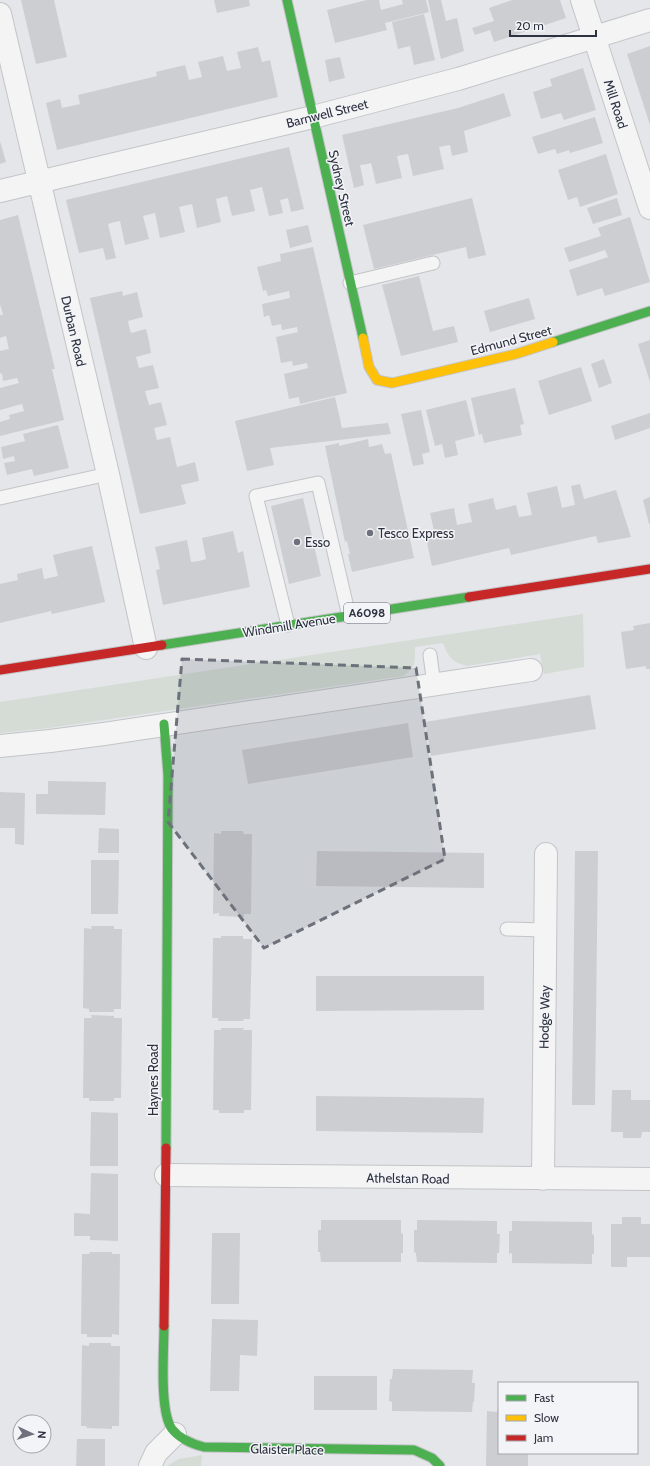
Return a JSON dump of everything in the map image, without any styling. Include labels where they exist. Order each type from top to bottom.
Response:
[{"type":"street","name":"Sydney Street","points":[[287,0],[369,367],[377,380]]},
{"type":"street","name":"Mill Road","points":[[582,0],[650,208]]},
{"type":"street","name":"Durban Road","points":[[0,14],[108,474],[146,648]]},
{"type":"street","name":"Barnwell Street","points":[[0,191],[313,117],[458,80],[650,20]]},
{"type":"street","name":"Edmund Street","points":[[377,380],[392,383],[516,354],[650,312]]},
{"type":"street","name":"Windmill Avenue","points":[[0,670],[650,570]]},
{"type":"street","points":[[0,746],[58,740],[531,670]]},
{"type":"street","name":"Haynes Road","points":[[164,724],[168,775],[164,1390],[166,1416],[175,1434]]},
{"type":"street","name":"Hodge Way","points":[[543,1179],[546,854]]},
{"type":"street","name":"Athelstan Road","points":[[166,1175],[650,1179]]},
{"type":"street","points":[[150,1466],[156,1453],[175,1434]]},
{"type":"street","name":"Glaister Place","points":[[175,1434],[187,1442],[204,1447],[414,1450],[432,1458],[440,1466]]},
{"type":"lane","points":[[350,283],[434,263]]},
{"type":"lane","points":[[0,498],[108,474]]},
{"type":"lane","points":[[288,625],[256,496],[318,483],[349,616]]},
{"type":"lane","points":[[430,655],[434,684]]},
{"type":"lane","points":[[507,929],[545,930]]},
{"type":"highlighted area","points":[[182,659],[416,668],[445,859],[264,948],[168,822]]},
{"type":"shaded area","points":[[583,614],[584,667],[544,674],[540,654],[467,666],[451,658],[443,643],[415,647],[413,667],[403,676],[49,728],[0,733],[0,702]]},
{"type":"shaded area","points":[[202,1455],[201,1466],[167,1466],[179,1459]]},
{"type":"building","points":[[21,0],[54,0],[67,57],[36,64]]},
{"type":"building","points":[[214,0],[249,0],[250,6],[217,13]]},
{"type":"building","points":[[367,0],[379,0],[381,10],[403,4],[402,0],[426,0],[429,12],[385,23],[387,30],[335,43],[327,10]]},
{"type":"building","points":[[428,0],[441,0],[446,21],[457,18],[464,51],[441,59]]},
{"type":"building","points":[[512,0],[560,0],[566,18],[494,42],[490,30],[475,35],[472,28],[494,21],[489,8]]},
{"type":"building","points":[[424,14],[435,60],[414,65],[410,46],[398,49],[392,22]]},
{"type":"building","points":[[650,46],[650,125],[627,54]]},
{"type":"building","points":[[258,47],[262,62],[270,60],[278,97],[57,150],[46,103],[60,99],[62,108],[80,104],[78,95],[157,76],[156,72],[185,65],[189,80],[202,77],[198,62],[223,56],[227,71],[241,68],[237,52]]},
{"type":"building","points":[[340,57],[345,78],[329,82],[325,60]]},
{"type":"building","points":[[583,68],[596,110],[564,120],[561,113],[541,119],[533,92],[552,86],[550,79]]},
{"type":"building","points":[[504,93],[511,116],[464,131],[468,152],[452,156],[450,145],[439,147],[444,169],[413,176],[408,154],[397,156],[402,178],[376,184],[371,163],[360,165],[364,185],[354,188],[342,135],[458,108]]},
{"type":"building","points":[[595,117],[603,143],[570,153],[569,150],[557,154],[555,149],[538,154],[532,137]]},
{"type":"building","points":[[0,141],[6,162],[0,164]]},
{"type":"building","points":[[289,147],[304,209],[291,212],[288,198],[280,200],[283,213],[269,216],[262,187],[250,190],[255,211],[232,216],[227,196],[216,199],[221,222],[197,228],[192,204],[179,207],[185,232],[160,238],[155,213],[143,216],[149,239],[125,245],[120,221],[115,222],[108,224],[116,258],[106,260],[103,248],[79,253],[66,200]]},
{"type":"building","points":[[606,154],[618,194],[580,207],[577,197],[568,200],[558,170]]},
{"type":"building","points":[[472,198],[486,255],[468,259],[466,247],[374,269],[363,225]]},
{"type":"building","points":[[617,198],[622,215],[593,224],[587,208]]},
{"type":"building","points":[[18,215],[55,369],[52,369],[64,420],[0,436],[0,422],[10,419],[9,415],[24,411],[22,404],[0,410],[0,388],[19,383],[17,378],[3,381],[2,373],[0,374],[0,351],[9,349],[6,336],[0,338],[0,315],[3,315],[0,304],[0,220]]},
{"type":"building","points":[[630,217],[650,282],[605,296],[602,288],[577,296],[569,270],[608,257],[605,250],[569,262],[564,248],[601,236],[598,228]]},
{"type":"building","points":[[308,225],[312,242],[290,248],[286,230]]},
{"type":"building","points":[[313,247],[347,393],[300,404],[299,397],[289,399],[284,374],[308,368],[307,363],[293,366],[292,361],[281,363],[276,337],[298,332],[297,327],[282,330],[281,324],[272,326],[269,315],[264,317],[262,304],[290,298],[289,291],[268,296],[266,290],[263,291],[257,267],[281,261],[280,254]]},
{"type":"building","points":[[419,276],[433,331],[454,326],[458,342],[401,356],[382,285]]},
{"type":"building","points":[[122,291],[123,296],[137,292],[143,317],[128,321],[129,326],[131,333],[146,329],[149,341],[151,353],[136,357],[139,368],[153,365],[159,388],[145,391],[149,405],[161,402],[167,425],[154,428],[157,440],[170,437],[177,467],[195,462],[199,481],[181,485],[186,504],[140,514],[90,298]]},
{"type":"building","points":[[529,298],[535,319],[490,332],[484,311]]},
{"type":"building","points":[[650,340],[650,382],[638,344]]},
{"type":"building","points":[[604,359],[612,383],[599,388],[591,364]]},
{"type":"building","points":[[581,367],[592,401],[549,415],[538,381]]},
{"type":"building","points":[[515,388],[524,424],[520,425],[522,435],[484,443],[482,434],[479,435],[471,398]]},
{"type":"building","points":[[335,397],[342,428],[388,423],[391,434],[270,448],[274,465],[247,471],[235,421]]},
{"type":"building","points":[[466,400],[475,436],[455,441],[458,455],[445,458],[442,444],[435,446],[426,410]]},
{"type":"building","points":[[421,410],[430,452],[422,454],[424,464],[413,466],[401,414]]},
{"type":"building","points":[[650,413],[650,428],[615,440],[611,426]]},
{"type":"building","points":[[58,425],[69,468],[34,476],[32,469],[7,475],[4,463],[15,461],[14,456],[3,459],[1,447],[25,441],[23,434]]},
{"type":"building","points":[[368,439],[369,447],[382,444],[385,454],[391,453],[414,558],[352,572],[348,554],[350,554],[347,541],[345,542],[325,446],[339,443],[339,446]]},
{"type":"building","points":[[580,484],[584,499],[616,490],[631,537],[598,543],[596,536],[511,555],[509,548],[432,566],[425,533],[434,531],[430,513],[454,508],[457,525],[472,522],[468,504],[493,498],[496,510],[516,505],[519,517],[532,515],[527,493],[557,486],[562,508],[575,505],[571,486]]},
{"type":"building","points":[[650,497],[650,524],[649,524],[643,500]]},
{"type":"building","points":[[303,498],[321,576],[289,584],[271,506]]},
{"type":"building","points":[[233,531],[238,553],[243,551],[250,587],[163,605],[156,570],[160,569],[155,547],[187,540],[191,562],[199,561],[206,559],[202,538]]},
{"type":"building","points":[[92,546],[105,602],[52,614],[51,611],[0,623],[0,584],[18,580],[17,574],[42,568],[44,579],[58,576],[53,555]]},
{"type":"building","points":[[650,623],[650,669],[646,669],[646,666],[626,669],[621,632],[634,630],[633,626]]},
{"type":"building","points":[[590,695],[596,729],[431,756],[425,722]]},
{"type":"building","points":[[408,723],[413,757],[248,784],[242,750]]},
{"type":"building","points":[[48,781],[106,782],[105,815],[36,814],[36,794],[48,794]]},
{"type":"building","points":[[0,792],[25,793],[24,845],[15,844],[15,828],[0,828]]},
{"type":"building","points":[[99,828],[119,829],[119,853],[98,853]]},
{"type":"building","points":[[221,831],[243,831],[244,834],[252,834],[251,914],[244,914],[244,917],[219,916],[219,913],[213,914],[214,833],[221,834]]},
{"type":"building","points":[[317,851],[484,853],[484,888],[316,886]]},
{"type":"building","points":[[575,851],[598,851],[595,1105],[572,1105]]},
{"type":"building","points":[[91,860],[119,860],[118,914],[91,914]]},
{"type":"building","points":[[91,926],[114,926],[114,929],[122,929],[121,1009],[114,1009],[114,1012],[89,1012],[89,1009],[83,1008],[84,928],[92,929]]},
{"type":"building","points":[[221,936],[243,936],[243,939],[252,939],[250,1019],[244,1019],[243,1021],[218,1021],[218,1018],[212,1018],[213,938],[221,938]]},
{"type":"building","points":[[316,976],[484,976],[484,1010],[316,1011]]},
{"type":"building","points":[[91,1015],[114,1016],[114,1018],[122,1018],[121,1098],[114,1098],[114,1101],[89,1101],[89,1098],[83,1098],[84,1018],[92,1018]]},
{"type":"building","points":[[221,1028],[244,1028],[243,1030],[252,1030],[251,1110],[244,1110],[244,1113],[219,1113],[219,1110],[213,1110],[214,1030],[221,1030]]},
{"type":"building","points":[[612,1090],[631,1090],[631,1100],[650,1100],[650,1132],[642,1132],[641,1138],[623,1138],[623,1132],[611,1132]]},
{"type":"building","points":[[316,1096],[484,1098],[483,1133],[316,1131]]},
{"type":"building","points":[[91,1112],[118,1113],[118,1166],[90,1166]]},
{"type":"building","points":[[91,1173],[118,1174],[118,1241],[90,1240],[90,1236],[74,1236],[74,1213],[90,1214]]},
{"type":"building","points":[[622,1217],[641,1217],[641,1224],[650,1224],[650,1257],[627,1257],[627,1267],[611,1267],[611,1224],[622,1224]]},
{"type":"building","points":[[321,1220],[401,1220],[403,1253],[401,1253],[401,1262],[321,1262],[320,1252],[318,1252],[318,1230],[321,1230]]},
{"type":"building","points":[[417,1220],[497,1221],[497,1234],[500,1234],[497,1263],[417,1262],[416,1253],[414,1252],[414,1230],[417,1230]]},
{"type":"building","points":[[512,1221],[592,1222],[594,1254],[592,1254],[592,1264],[512,1263],[512,1253],[509,1254],[509,1231],[512,1231]]},
{"type":"building","points":[[212,1233],[240,1233],[239,1304],[211,1304]]},
{"type":"building","points":[[90,1252],[112,1252],[112,1254],[120,1254],[119,1335],[112,1334],[112,1337],[87,1337],[87,1334],[81,1334],[82,1254],[89,1254]]},
{"type":"building","points":[[212,1319],[258,1320],[257,1356],[240,1355],[239,1391],[210,1391]]},
{"type":"building","points":[[89,1343],[111,1343],[111,1346],[120,1346],[119,1426],[112,1426],[112,1429],[87,1428],[86,1426],[81,1426],[82,1345],[89,1346]]},
{"type":"building","points":[[393,1369],[473,1370],[472,1383],[475,1383],[472,1412],[392,1411],[392,1402],[389,1401],[390,1379],[392,1379]]},
{"type":"building","points":[[314,1376],[377,1376],[377,1410],[314,1410]]},
{"type":"building","points":[[498,1409],[498,1454],[528,1454],[528,1466],[486,1466],[487,1411],[497,1412]]},
{"type":"building","points":[[77,1439],[105,1439],[105,1466],[76,1466]]},
{"type":"traffic: fast","points":[[287,0],[363,338]]},
{"type":"traffic: fast","points":[[553,342],[650,311]]},
{"type":"traffic: fast","points":[[162,645],[469,597]]},
{"type":"traffic: fast","points":[[164,724],[168,775],[166,1148]]},
{"type":"traffic: fast","points":[[164,1326],[163,1380],[165,1409],[172,1429],[186,1441],[204,1447],[414,1450],[432,1458],[440,1466]]},
{"type":"traffic: slow","points":[[363,338],[369,367],[377,380],[392,383],[516,354],[553,342]]},
{"type":"traffic: jam","points":[[469,597],[650,569]]},
{"type":"traffic: jam","points":[[0,670],[162,645]]},
{"type":"traffic: jam","points":[[164,1326],[166,1148]]},
{"type":"place","name":"Tesco Express","points":[[370,533]]},
{"type":"place","name":"Esso","points":[[297,542]]}]
